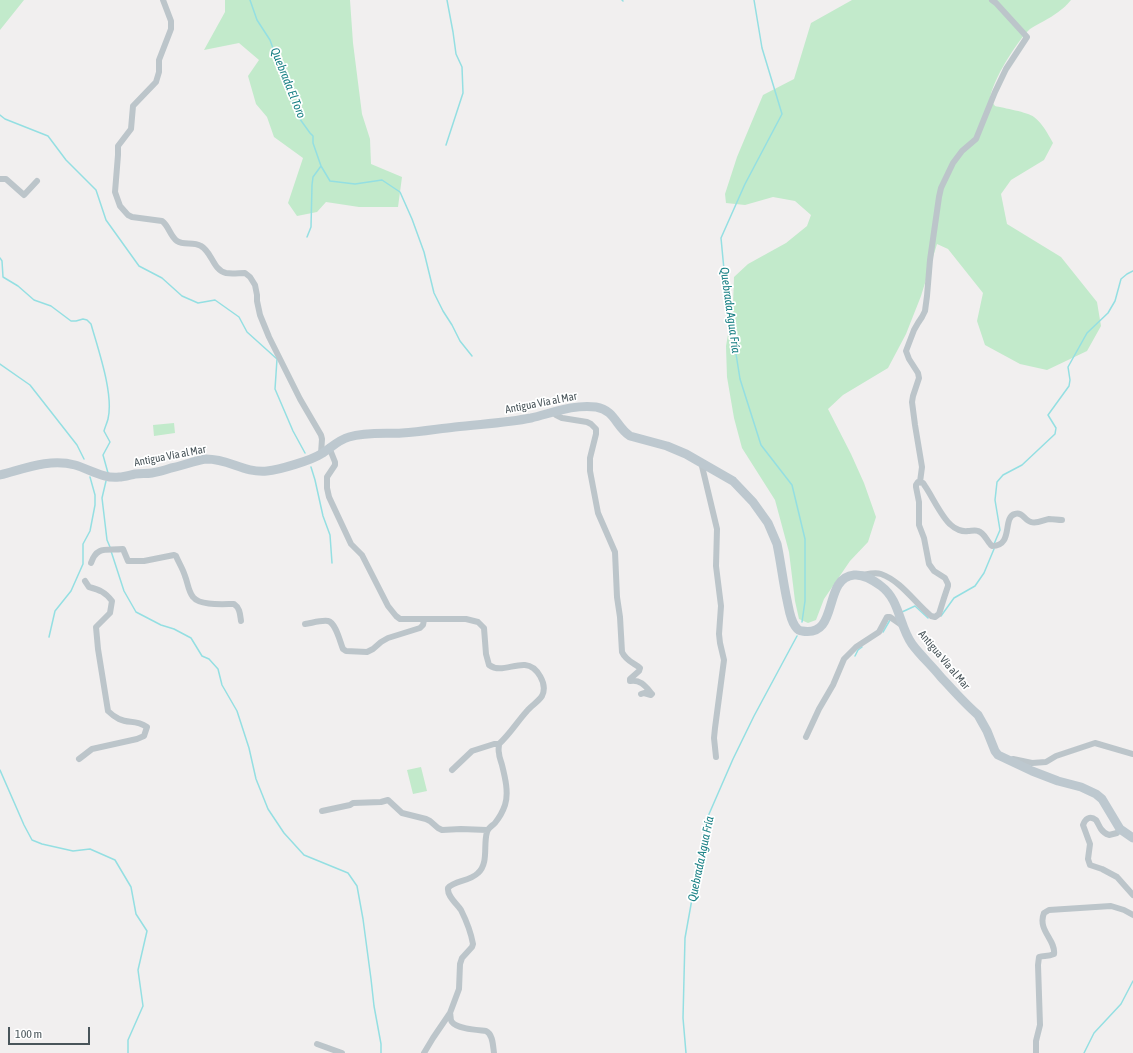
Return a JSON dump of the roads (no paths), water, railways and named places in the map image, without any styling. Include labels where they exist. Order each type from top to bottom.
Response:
[{"type":"main road","name":"Antigua Vía al Mar","points":[[0,475],[30,466],[61,462],[86,468],[108,477],[119,478],[135,474],[151,473],[205,459],[221,460],[246,470],[256,472],[270,471],[308,460],[321,454],[336,442],[354,435],[403,433],[502,423],[562,409],[582,407],[595,407],[603,409],[610,413],[630,436],[667,446],[701,462],[733,481],[753,502],[768,522],[777,544],[789,611],[795,626],[799,630],[804,632],[813,631],[823,625],[828,616],[836,587],[849,576],[862,575],[870,578],[889,592],[894,600],[911,643],[978,715],[995,751],[1000,756]]},
{"type":"main road","points":[[1000,756],[1032,771],[1058,781],[1081,787],[1096,794],[1102,799],[1120,829],[1133,838]]},
{"type":"street","points":[[163,0],[171,20],[171,28],[160,60],[156,82],[134,106],[131,129],[118,146],[115,192],[117,199],[120,206],[128,215],[132,217],[162,221],[178,242],[182,244],[193,243],[203,247],[219,269],[223,272],[245,273],[252,280],[257,295],[260,314],[269,337],[300,399],[321,435],[321,454]]},
{"type":"street","points":[[862,575],[870,573],[880,574],[887,577],[900,586],[931,616],[935,617],[940,614],[948,584],[945,578],[934,571],[929,564],[920,525],[919,502],[916,485],[920,482],[922,467],[912,402],[919,378],[918,373],[906,351],[914,330],[925,311],[930,260],[941,188],[953,163],[976,139],[1006,69],[1027,37],[992,0]]},
{"type":"street","points":[[0,179],[6,179],[24,195],[37,181]]},
{"type":"street","points":[[554,412],[562,418],[587,422],[596,429],[590,458],[590,471],[598,514],[615,552],[622,652],[630,663],[640,668],[639,671],[630,679],[630,681],[638,681],[642,683],[652,694],[642,694]]},
{"type":"street","points":[[329,447],[335,462],[335,465],[327,477],[329,497],[351,544],[362,555],[388,606],[396,616],[400,619],[466,619],[478,622],[484,628],[486,654],[489,665],[496,668],[526,665],[532,667],[538,673],[543,682],[544,687],[542,695],[527,711],[506,738],[499,744],[494,744],[472,751],[452,770]]},
{"type":"street","points":[[701,462],[716,529],[716,566],[721,606],[719,634],[724,660],[714,738],[716,757]]},
{"type":"street","points":[[920,482],[925,486],[950,525],[966,531],[976,530],[980,532],[992,546],[997,546],[1004,541],[1008,531],[1010,518],[1015,513],[1020,514],[1031,522],[1049,519],[1062,520]]},
{"type":"street","points":[[91,563],[97,552],[104,550],[123,549],[128,561],[133,562],[155,560],[174,555],[176,556],[193,597],[199,601],[209,604],[234,604],[238,606],[241,621]]},
{"type":"street","points":[[78,759],[92,749],[136,740],[144,736],[146,726],[140,722],[118,719],[108,711],[96,627],[110,613],[112,601],[105,593],[98,589],[89,587],[85,581]]},
{"type":"street","points":[[806,737],[833,685],[844,659],[856,647],[878,632],[887,617],[890,617],[903,626]]},
{"type":"street","points":[[306,624],[328,621],[334,626],[343,649],[346,651],[367,652],[388,638],[420,628],[423,625],[424,620]]},
{"type":"street","points":[[1000,756],[1032,763],[1040,763],[1095,743],[1133,754]]},
{"type":"street","points":[[424,1053],[450,1013],[459,989],[460,964],[462,958],[473,944],[463,914],[448,893],[448,888],[452,884],[472,877],[480,870],[483,864],[487,830],[496,822],[506,803],[505,778],[498,754],[499,744]]},
{"type":"street","points":[[322,811],[353,803],[381,802],[388,800],[402,813],[426,819],[442,830],[487,830]]},
{"type":"street","points":[[1120,829],[1117,833],[1109,835],[1104,832],[1093,818],[1085,820],[1083,825],[1090,844],[1088,859],[1090,865],[1102,869],[1117,877],[1133,895]]},
{"type":"street","points":[[1036,1053],[1036,1041],[1040,1026],[1039,957],[1048,957],[1054,954],[1053,946],[1044,926],[1044,913],[1048,910],[1105,906],[1118,908],[1133,915]]},
{"type":"street","points":[[450,1013],[453,1024],[459,1027],[489,1032],[491,1035],[494,1053]]},
{"type":"street","points":[[317,1044],[342,1053]]},
{"type":"waterway","name":"Quebrada El Toro","points":[[250,0],[257,20],[270,40],[297,115],[313,136],[313,143],[321,166],[313,177],[311,227],[307,237]]},
{"type":"waterway","points":[[446,145],[463,93],[462,67],[456,54],[447,0]]},
{"type":"waterway","name":"Quebrada Agua Fría","points":[[754,0],[762,48],[782,114],[745,184],[721,238],[726,291],[740,379],[761,445],[792,485],[805,539],[805,601],[802,622]]},
{"type":"waterway","points":[[0,115],[5,119],[48,136],[66,160],[96,190],[106,220],[139,266],[162,278],[182,296],[198,303],[215,300],[239,317],[247,332],[277,359],[275,389],[293,431],[305,453]]},
{"type":"waterway","points":[[321,166],[330,181],[355,184],[382,180],[400,192],[424,252],[434,293],[460,341],[472,356]]},
{"type":"waterway","points":[[0,258],[2,261],[3,277],[18,286],[34,300],[51,306],[71,321],[83,319],[87,320],[91,324],[101,358],[109,397],[108,419],[104,431],[110,442],[103,455],[108,473]]},
{"type":"waterway","points":[[994,544],[1000,530],[995,500],[997,482],[1003,475],[1022,465],[1055,434],[1056,428],[1048,415],[1069,386],[1070,380],[1068,367],[1087,333],[1108,313],[1115,301],[1121,279],[1133,271]]},
{"type":"waterway","points":[[0,364],[30,385],[77,445],[84,459]]},
{"type":"waterway","points":[[311,467],[323,516],[330,535],[332,563]]},
{"type":"waterway","points":[[49,637],[55,611],[71,591],[83,564],[83,544],[90,531],[95,505],[95,495],[90,477]]},
{"type":"waterway","points":[[106,481],[102,498],[107,540],[110,547]]},
{"type":"waterway","points":[[941,616],[954,598],[975,586],[984,573],[994,549]]},
{"type":"waterway","points":[[111,551],[124,591],[136,612],[191,638],[202,656],[209,659],[218,669],[222,685],[237,711],[249,748],[256,779],[268,809],[284,833],[304,855],[348,873],[357,886],[363,919],[374,1006],[381,1044],[381,1053]]},
{"type":"waterway","points":[[902,612],[915,606],[928,618]]},
{"type":"waterway","points":[[883,632],[890,620]]},
{"type":"waterway","name":"Quebrada Agua Fría","points":[[686,1053],[683,1018],[685,938],[706,821],[733,759],[754,716],[797,636]]},
{"type":"waterway","points":[[855,656],[858,650],[862,647]]},
{"type":"waterway","points":[[0,770],[32,840],[42,844],[73,851],[90,849],[115,860],[131,887],[136,914],[147,931],[138,970],[143,1006],[128,1040],[128,1053]]},
{"type":"waterway","points":[[1084,1053],[1094,1033],[1121,1004],[1133,981]]}]
